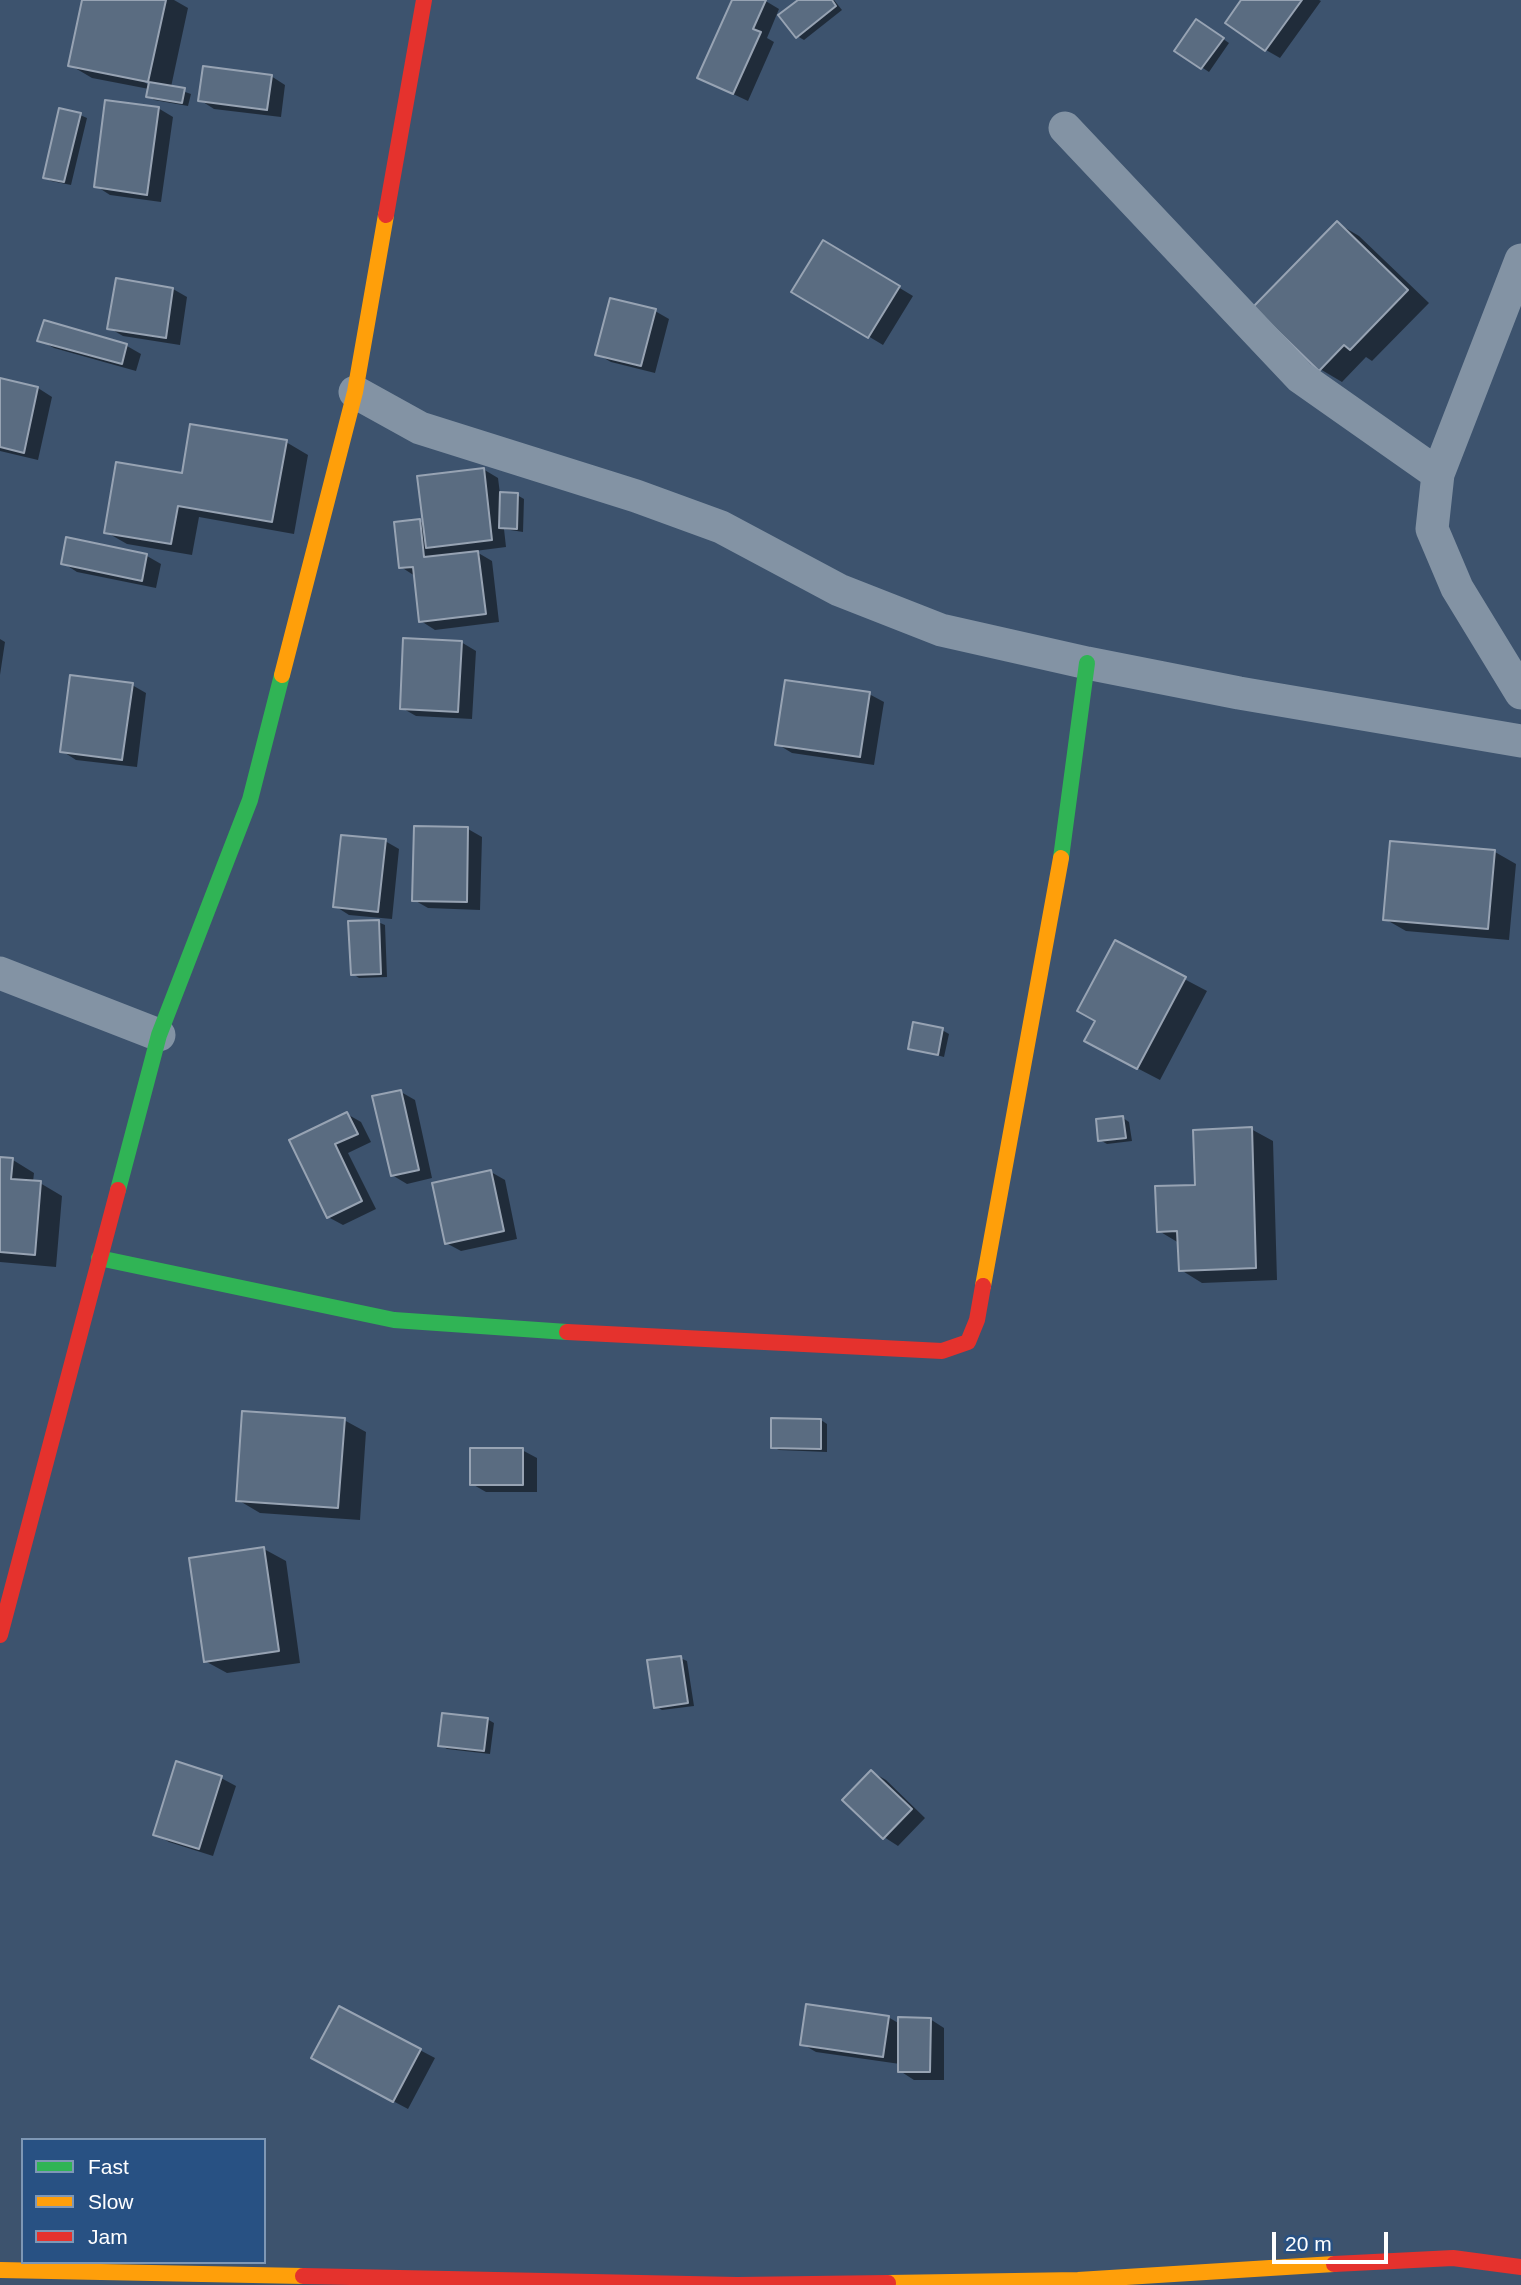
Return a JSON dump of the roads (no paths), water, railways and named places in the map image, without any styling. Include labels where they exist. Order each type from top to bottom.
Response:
[{"type":"street","points":[[0,1635],[159,1035],[250,800],[355,392],[424,0]]},
{"type":"street","points":[[1065,128],[1300,377],[1438,474]]},
{"type":"street","points":[[1521,260],[1438,474],[1432,529],[1457,588],[1521,693]]},
{"type":"street","points":[[355,392],[420,428],[636,496],[721,527],[839,590],[941,630],[1087,663],[1521,741]]},
{"type":"street","points":[[99,1258],[394,1320],[512,1329],[942,1351],[968,1342],[977,1320],[1057,898],[1073,792],[1087,663]]},
{"type":"street","points":[[0,973],[159,1035]]},
{"type":"street","points":[[0,2270],[737,2284],[1078,2280],[1236,2268],[1453,2258],[1521,2267]]}]
